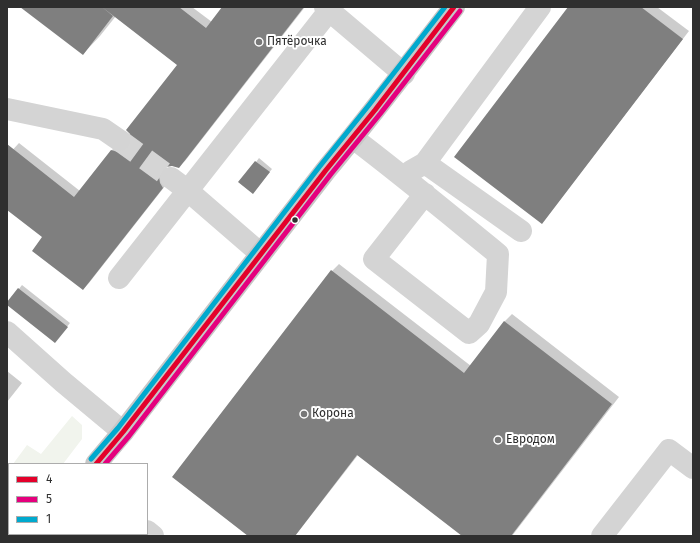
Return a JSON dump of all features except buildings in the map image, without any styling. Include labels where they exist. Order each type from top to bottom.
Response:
[{"type":"main road","points":[[97,463],[123,432],[326,170],[404,74],[454,7]]},
{"type":"street","points":[[402,176],[425,163],[540,7]]},
{"type":"street","points":[[119,278],[179,184],[329,8],[404,74]]},
{"type":"street","points":[[7,108],[103,129],[118,140]]},
{"type":"street","points":[[353,138],[425,194],[498,254],[496,292],[479,324],[469,333],[374,259],[425,194]]},
{"type":"street","points":[[425,163],[521,230]]},
{"type":"street","points":[[179,184],[261,254]]},
{"type":"street","points":[[7,332],[63,382],[123,432]]},
{"type":"street","points":[[602,536],[669,450],[693,468]]},
{"type":"shaded area","points":[[72,416],[82,425],[82,439],[64,463],[14,463],[27,445],[41,454]]},
{"type":"tunnel","points":[[119,140],[171,178]]},
{"type":"transit line","name":"1","points":[[91,459],[118,428],[445,7]]},
{"type":"transit line","name":"4","points":[[97,463],[123,432],[454,7]]},
{"type":"transit line","name":"5","points":[[106,463],[129,436],[331,174],[460,11]]},
{"type":"place","name":"Пятёрочка","points":[[259,42]]},
{"type":"place","name":"Корона","points":[[304,414]]},
{"type":"place","name":"Евродом","points":[[498,440]]}]
